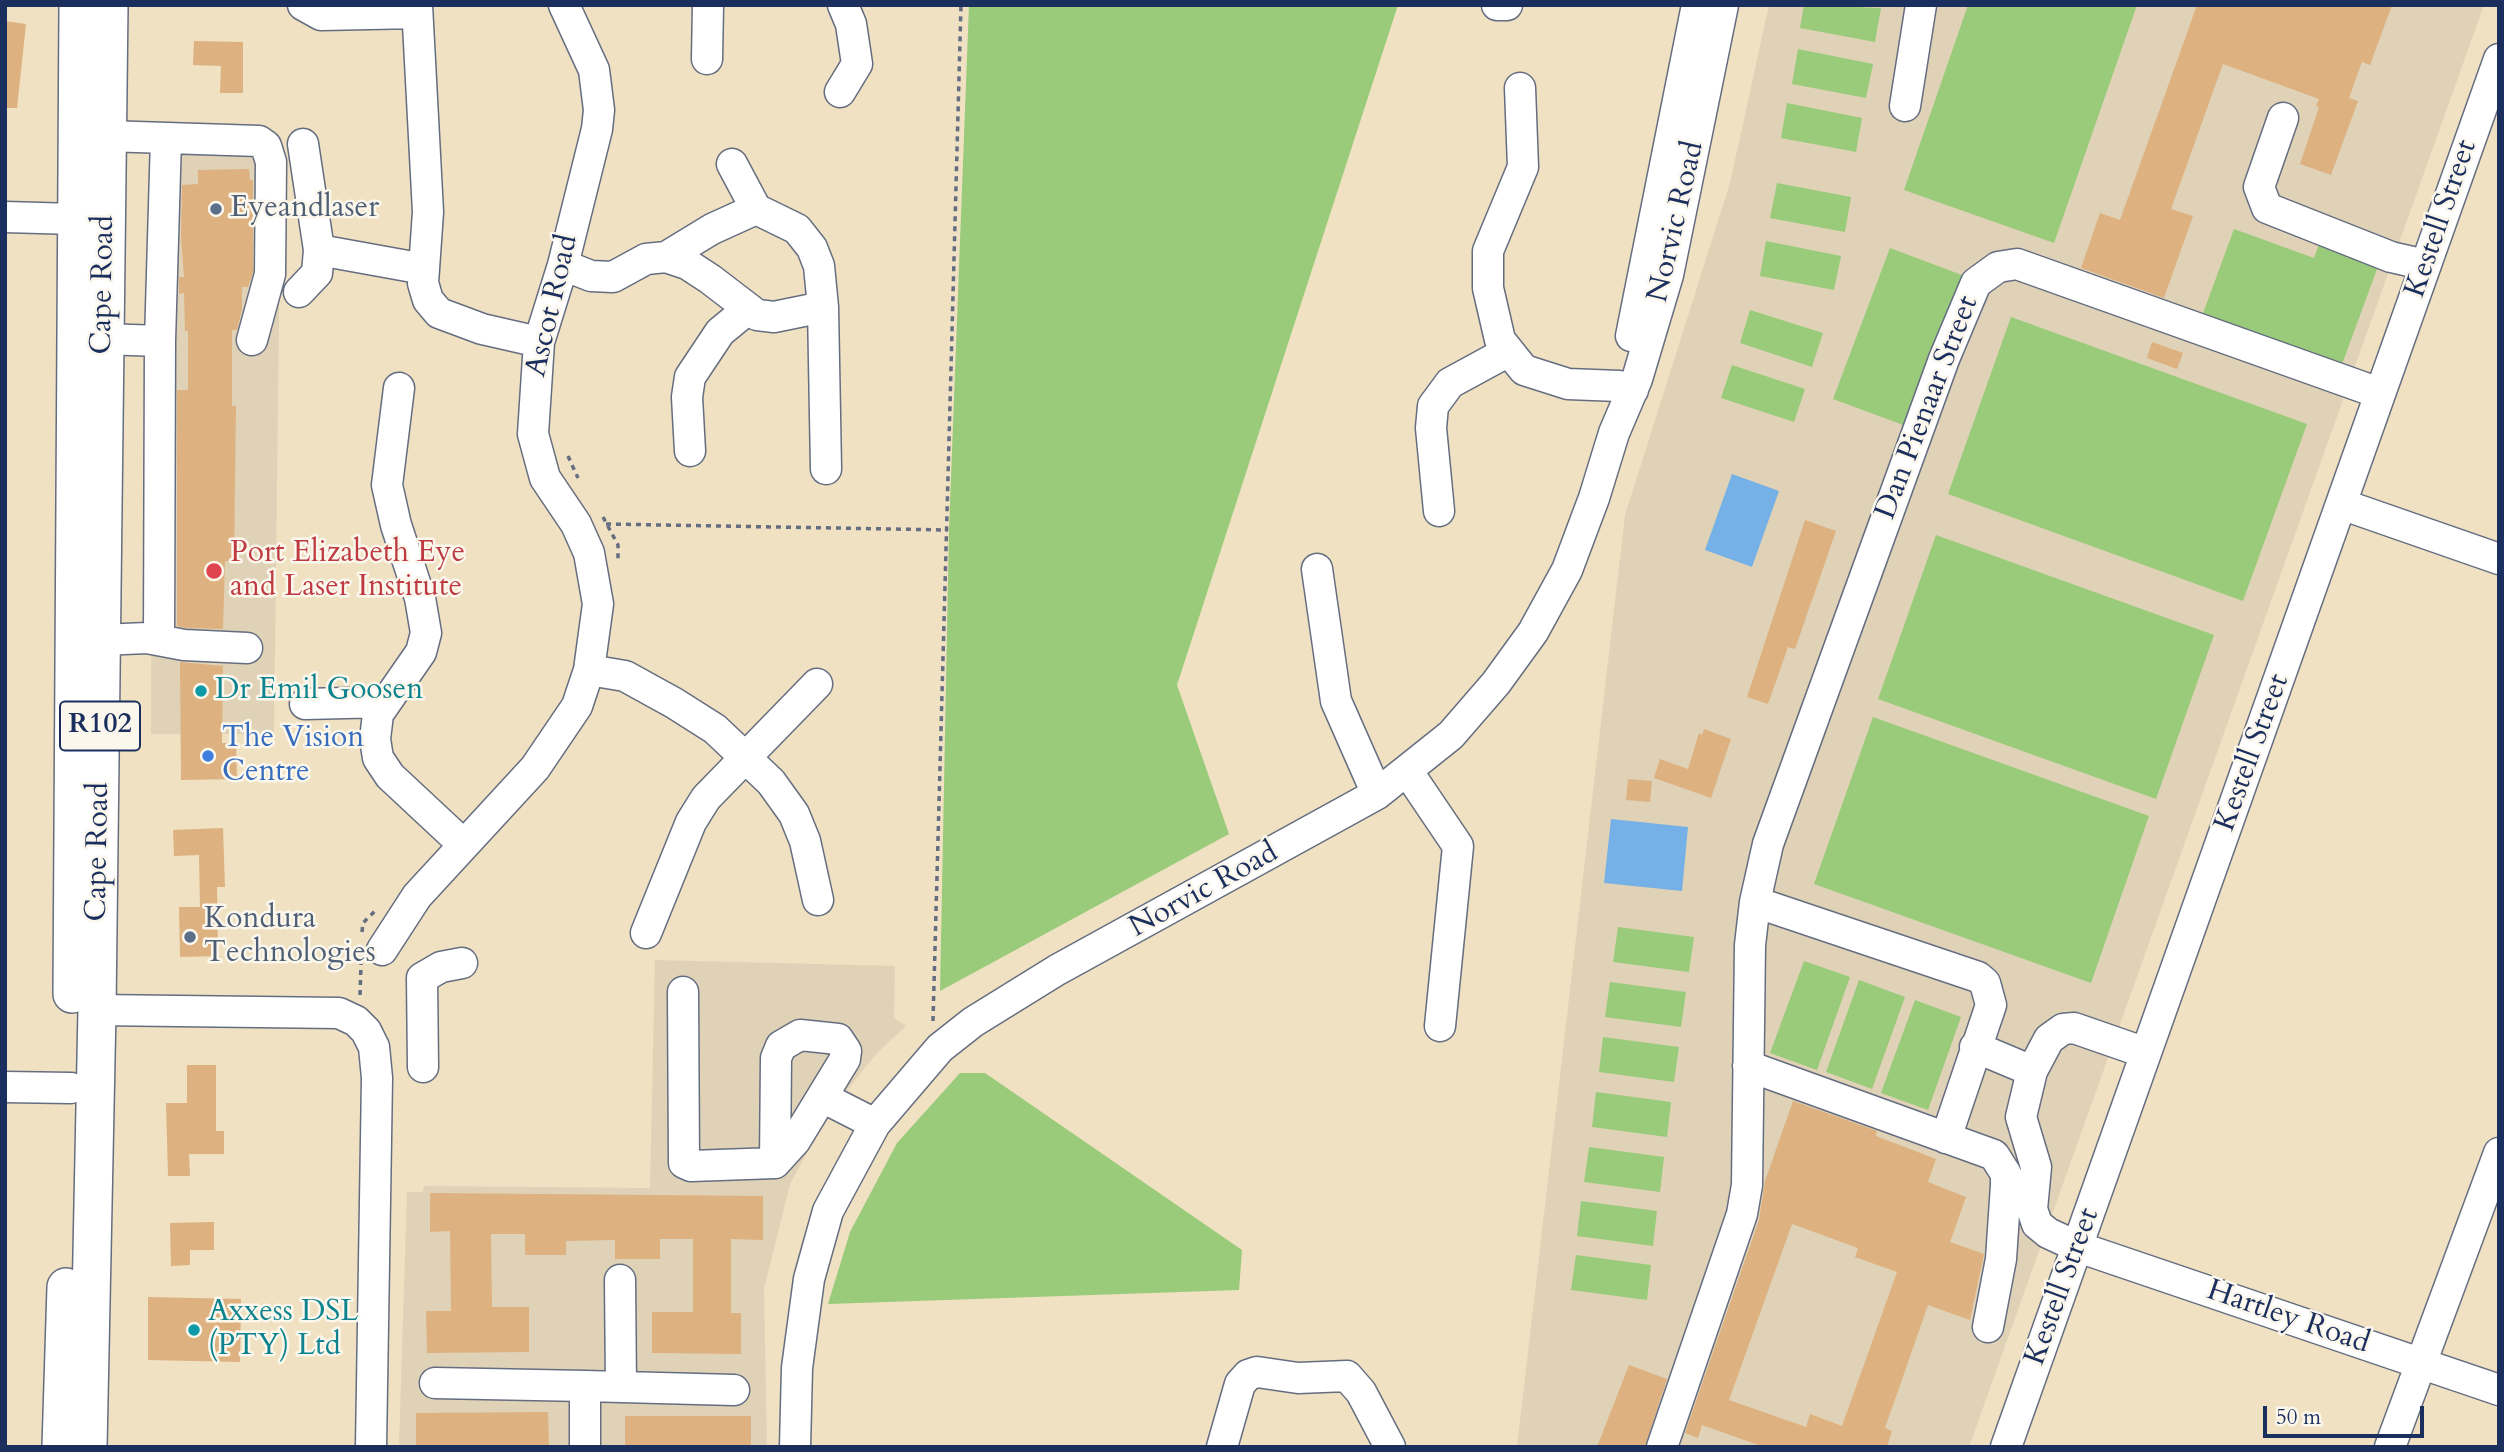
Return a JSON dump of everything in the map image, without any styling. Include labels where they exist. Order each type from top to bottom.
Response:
[{"type":"main road","name":"Cape Road","points":[[61,1447],[71,1088],[78,5]]},
{"type":"main road","name":"Cape Road","points":[[88,1447],[97,1010],[109,5]]},
{"type":"street","points":[[303,5],[321,15],[417,9],[428,212],[423,283],[428,300],[439,313],[482,329],[539,342]]},
{"type":"street","name":"Ascot Road","points":[[369,950],[535,768],[577,706],[589,670],[598,604],[590,553],[576,524],[545,478],[535,444],[534,384],[539,342],[563,265],[597,129],[594,70],[564,5]]},
{"type":"street","points":[[707,59],[708,5]]},
{"type":"street","points":[[840,92],[857,64],[851,24],[843,5]]},
{"type":"street","points":[[1497,5],[1507,5]]},
{"type":"street","name":"Norvic Road","points":[[1626,388],[1643,285],[1698,5]]},
{"type":"street","name":"Norvic Road","points":[[795,1447],[797,1368],[808,1279],[828,1211],[875,1124],[932,1057],[973,1022],[1057,970],[1377,794],[1408,772],[1475,710],[1550,604],[1594,498],[1626,388],[1668,275],[1723,5]]},
{"type":"street","points":[[1905,106],[1921,5]]},
{"type":"street","name":"Kestell Street","points":[[2006,1447],[2499,59]]},
{"type":"street","points":[[1520,88],[1523,167],[1488,251],[1492,314],[1507,352],[1524,370],[1581,386],[1626,388]]},
{"type":"street","points":[[2283,118],[2259,187],[2266,208],[2391,257],[2426,265]]},
{"type":"street","points":[[106,136],[259,141],[266,146],[271,162],[270,274],[252,340]]},
{"type":"street","points":[[159,640],[160,341],[166,138]]},
{"type":"street","points":[[299,292],[317,273],[319,250],[303,144]]},
{"type":"street","points":[[732,164],[756,209],[796,229],[811,248],[819,266],[823,307],[826,469]]},
{"type":"street","points":[[563,265],[591,276],[613,278],[646,260],[666,257],[712,229],[756,209]]},
{"type":"street","points":[[5,217],[75,219]]},
{"type":"street","points":[[319,250],[424,269]]},
{"type":"street","points":[[666,257],[687,264],[710,278],[757,315],[774,317],[823,307]]},
{"type":"street","name":"Dan Pienaar Street","points":[[1664,1446],[1742,1213],[1747,1185],[1750,945],[1755,902],[1768,844],[1970,292],[1987,273],[1998,267],[2017,264],[2161,313],[2379,393]]},
{"type":"street","points":[[690,451],[687,397],[690,377],[720,332],[748,309]]},
{"type":"street","points":[[103,339],[160,341]]},
{"type":"street","points":[[1439,511],[1431,428],[1433,406],[1450,383],[1507,352]]},
{"type":"street","points":[[399,388],[387,485],[396,525],[420,598],[426,633],[421,652],[378,714],[375,739],[378,758],[390,776],[464,845]]},
{"type":"street","points":[[2342,504],[2499,559]]},
{"type":"street","points":[[1317,569],[1336,701],[1377,794]]},
{"type":"street","points":[[101,640],[159,640],[184,645],[247,648]]},
{"type":"street","points":[[589,670],[625,676],[674,703],[715,729],[771,782],[793,814],[805,841],[818,901]]},
{"type":"street","points":[[646,933],[691,822],[706,798],[817,684]]},
{"type":"street","points":[[305,704],[386,702]]},
{"type":"street","points":[[1408,772],[1454,835],[1458,846],[1440,1027]]},
{"type":"street","points":[[1755,902],[1978,977],[1990,992],[1990,1005],[1946,1138]]},
{"type":"street","points":[[423,1067],[422,978],[441,967],[462,963]]},
{"type":"street","points":[[682,992],[684,1163],[691,1166],[775,1163],[795,1141],[845,1059],[846,1051],[838,1039],[800,1035],[781,1046],[776,1058],[775,1163]]},
{"type":"street","points":[[97,1010],[339,1013],[356,1021],[366,1031],[374,1047],[377,1078],[371,1447]]},
{"type":"street","points":[[2078,1247],[2048,1233],[2037,1224],[2032,1209],[2036,1167],[2021,1117],[2032,1071],[2049,1039],[2063,1029],[2074,1028],[2147,1053]]},
{"type":"street","points":[[1975,1047],[2032,1071]]},
{"type":"street","points":[[1748,1066],[1994,1155],[2006,1174],[2001,1259],[1988,1327]]},
{"type":"street","points":[[5,1087],[71,1088]]},
{"type":"street","points":[[822,1097],[875,1124]]},
{"type":"street","points":[[2390,1447],[2499,1153]]},
{"type":"street","name":"Hartley Road","points":[[2078,1247],[2499,1390]]},
{"type":"street","points":[[620,1280],[621,1387]]},
{"type":"street","name":"Norvic Road","points":[[802,1342],[816,1447]]},
{"type":"street","points":[[1222,1447],[1240,1384],[1248,1375],[1257,1372],[1298,1378],[1347,1376],[1362,1392],[1390,1447]]},
{"type":"street","points":[[435,1383],[734,1390]]},
{"type":"street","points":[[585,1385],[585,1447]]},
{"type":"path","points":[[932,1057],[961,5]]},
{"type":"path","points":[[576,524],[948,530]]},
{"type":"path","points":[[361,977],[369,950],[363,923],[382,903]]},
{"type":"shaded area","points":[[1769,5],[2484,5],[1969,1447],[1517,1447],[1625,515],[1730,183]]},
{"type":"shaded area","name":"Port Elizabeth Eye and Laser Institute","points":[[154,150],[281,151],[274,734],[151,734]]},
{"type":"shaded area","points":[[655,960],[895,966],[894,1018],[906,1026],[876,1054],[828,1114],[790,1184],[764,1289],[767,1447],[399,1447],[407,1192],[423,1192],[424,1186],[650,1188]]},
{"type":"green space","points":[[969,5],[1398,5],[1177,685],[1229,834],[940,991],[949,530]]},
{"type":"green space","points":[[1804,5],[1881,8],[1875,42],[1800,28]]},
{"type":"green space","points":[[1968,5],[2137,5],[2054,243],[1904,190]]},
{"type":"green space","points":[[1798,49],[1873,64],[1866,98],[1792,84]]},
{"type":"green space","points":[[1787,103],[1862,118],[1856,152],[1781,138]]},
{"type":"green space","points":[[1777,183],[1851,197],[1845,232],[1770,218]]},
{"type":"green space","points":[[2234,229],[2314,258],[2321,239],[2380,261],[2341,367],[2202,316]]},
{"type":"green space","points":[[1766,241],[1841,256],[1834,290],[1760,276]]},
{"type":"green space","points":[[1890,248],[1962,275],[1906,426],[1833,399]]},
{"type":"green space","points":[[1750,310],[1823,333],[1812,367],[1740,343]]},
{"type":"green space","points":[[2011,317],[2307,424],[2243,601],[1948,494]]},
{"type":"green space","points":[[1732,365],[1805,389],[1794,422],[1721,398]]},
{"type":"green space","points":[[1936,535],[2214,635],[2156,799],[1878,699]]},
{"type":"green space","points":[[1873,717],[2149,816],[2091,983],[1814,884]]},
{"type":"green space","points":[[1618,927],[1694,937],[1689,972],[1613,962]]},
{"type":"green space","points":[[1804,961],[1850,977],[1817,1070],[1770,1053]]},
{"type":"green space","points":[[1859,980],[1905,997],[1872,1089],[1826,1072]]},
{"type":"green space","points":[[1610,982],[1686,992],[1681,1027],[1605,1017]]},
{"type":"green space","points":[[1915,1000],[1961,1017],[1928,1110],[1881,1093]]},
{"type":"green space","points":[[1603,1037],[1679,1047],[1674,1082],[1599,1072]]},
{"type":"green space","points":[[960,1073],[985,1073],[1242,1250],[1239,1290],[828,1304],[850,1232],[897,1143]]},
{"type":"green space","points":[[1596,1092],[1671,1102],[1667,1137],[1592,1127]]},
{"type":"green space","points":[[1589,1147],[1664,1157],[1660,1192],[1584,1182]]},
{"type":"green space","points":[[1581,1201],[1657,1211],[1653,1246],[1577,1236]]},
{"type":"green space","points":[[1576,1255],[1651,1265],[1647,1300],[1571,1290]]},
{"type":"water","points":[[1732,474],[1779,491],[1752,567],[1705,550]]},
{"type":"water","points":[[1611,819],[1688,827],[1682,891],[1604,883]]},
{"type":"building","points":[[2197,5],[2392,5],[2370,65],[2362,62],[2349,98],[2358,101],[2331,175],[2300,164],[2319,107],[2316,106],[2319,99],[2223,64],[2171,209],[2193,216],[2164,298],[2081,268],[2100,213],[2120,220]]},
{"type":"building","points":[[5,21],[26,24],[17,108],[5,108]]},
{"type":"building","points":[[194,41],[243,42],[243,93],[220,93],[221,66],[193,65]]},
{"type":"building","points":[[249,169],[250,180],[253,180],[253,272],[248,287],[242,287],[242,309],[237,330],[232,330],[232,406],[236,406],[234,561],[225,561],[223,629],[186,628],[177,626],[177,390],[188,390],[188,331],[185,331],[184,293],[179,294],[179,277],[184,277],[181,237],[182,185],[198,184],[198,170]]},
{"type":"building","points":[[2152,342],[2183,353],[2177,369],[2147,358]]},
{"type":"building","points":[[1805,520],[1836,531],[1795,649],[1788,647],[1768,704],[1747,697]]},
{"type":"building","points":[[180,662],[223,666],[222,743],[236,743],[237,779],[181,780]]},
{"type":"building","points":[[1704,729],[1731,739],[1711,798],[1654,778],[1660,759],[1688,769],[1699,733],[1702,735]]},
{"type":"building","points":[[1628,779],[1652,781],[1650,802],[1626,800]]},
{"type":"building","points":[[223,828],[225,887],[217,887],[218,956],[180,957],[179,907],[200,907],[199,855],[174,856],[173,830]]},
{"type":"building","points":[[187,1065],[216,1065],[216,1131],[224,1131],[224,1154],[189,1154],[190,1176],[168,1176],[166,1103],[187,1103]]},
{"type":"building","points":[[1793,1101],[1877,1131],[1876,1136],[1936,1159],[1928,1182],[1966,1197],[1950,1242],[1984,1254],[1970,1320],[1928,1305],[1885,1428],[1892,1431],[1887,1447],[1764,1447],[1702,1425],[1698,1438],[1685,1433],[1759,1220],[1765,1181]],"holes":[[[1792,1224],[1858,1248],[1855,1257],[1897,1272],[1842,1426],[1810,1414],[1806,1427],[1729,1400]]]},
{"type":"building","points":[[430,1193],[763,1196],[763,1240],[731,1239],[731,1313],[741,1313],[741,1354],[652,1353],[652,1312],[693,1312],[693,1239],[660,1239],[660,1259],[615,1259],[615,1240],[566,1241],[566,1255],[525,1255],[525,1234],[491,1234],[492,1307],[529,1307],[529,1352],[427,1353],[426,1311],[451,1311],[450,1231],[430,1232]]},
{"type":"building","points":[[214,1222],[214,1250],[190,1250],[190,1265],[171,1266],[170,1223]]},
{"type":"building","name":"Axxess DSL (PTY) Ltd","points":[[148,1297],[241,1299],[240,1362],[148,1360]]},
{"type":"building","points":[[1629,1365],[1667,1379],[1645,1447],[1597,1447]]},
{"type":"building","points":[[548,1412],[549,1447],[416,1447],[416,1413]]},
{"type":"building","points":[[625,1416],[751,1416],[751,1447],[625,1447]]},
{"type":"place","name":"Eyeandlaser","points":[[216,209]]},
{"type":"place","name":"Port Elizabeth Eye and Laser Institute","points":[[214,571]]},
{"type":"place","name":"Dr Emil Goosen","points":[[201,691]]},
{"type":"place","name":"The Vision Centre","points":[[208,756]]},
{"type":"place","name":"Kondura Technologies","points":[[190,937]]},
{"type":"place","name":"Axxess DSL (PTY) Ltd","points":[[194,1330]]}]
